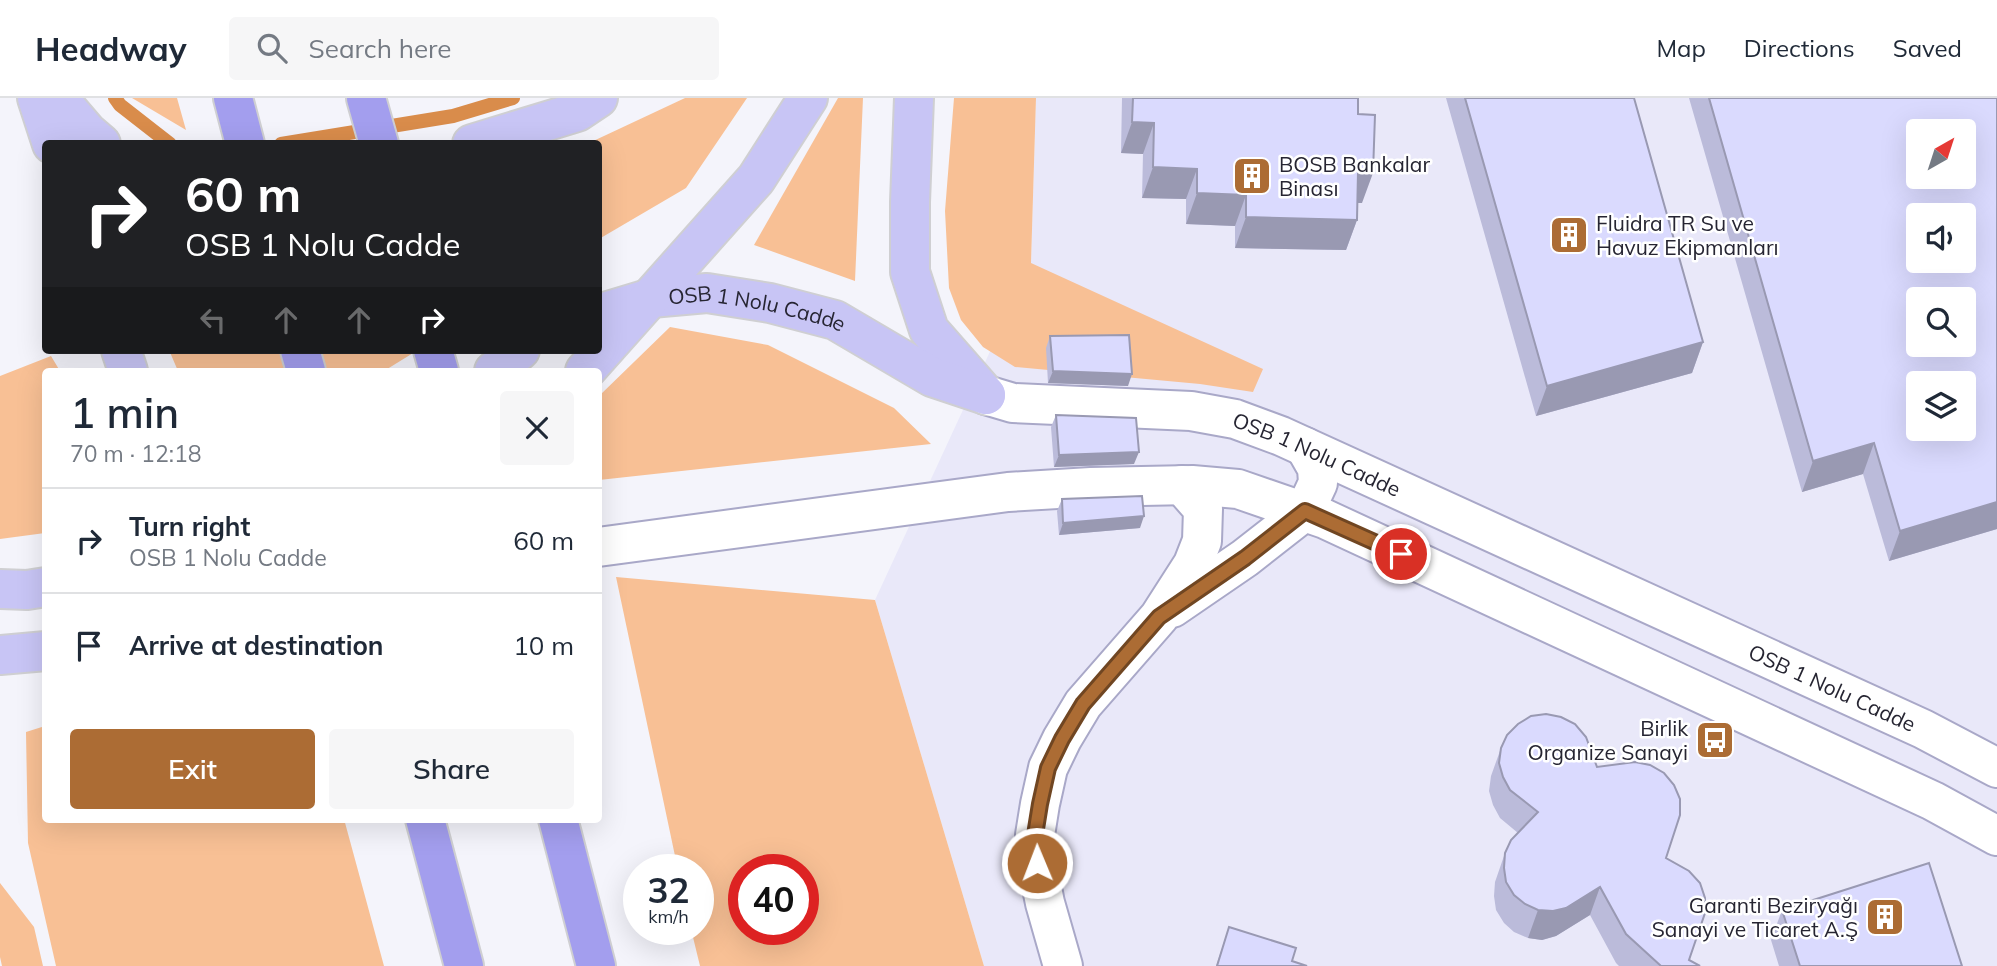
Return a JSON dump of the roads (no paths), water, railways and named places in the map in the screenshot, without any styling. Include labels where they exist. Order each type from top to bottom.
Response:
[{"type":"highway","points":[[233,98],[244,140]]},
{"type":"highway","points":[[366,98],[378,140]]},
{"type":"highway","points":[[426,823],[464,966]]},
{"type":"highway","points":[[559,823],[593,951]]},
{"type":"main road","points":[[37,98],[51,140]]},
{"type":"main road","points":[[58,98],[96,140]]},
{"type":"main road","points":[[485,140],[577,112],[598,98]]},
{"type":"main road","points":[[602,352],[756,178],[808,98]]},
{"type":"main road","points":[[914,98],[910,202],[911,272],[929,330],[986,395]]},
{"type":"main road","name":"OSB 1 Nolu Cadde","points":[[602,313],[651,298],[707,293],[770,303],[835,320],[932,377],[986,395]]},
{"type":"main road","points":[[498,368],[515,354]]},
{"type":"main road","points":[[588,368],[600,354]]},
{"type":"main road","points":[[0,589],[42,588]]},
{"type":"main road","points":[[0,655],[42,651]]},
{"type":"street","name":"OSB 1 Nolu Cadde","points":[[986,395],[1013,403],[1191,411],[1235,419],[1281,436],[1923,729],[1997,768]]},
{"type":"street","points":[[1159,617],[1245,558],[1305,511],[1318,483],[1317,468],[1305,447]]},
{"type":"street","points":[[1063,966],[1037,863],[1035,835],[1048,768],[1083,704],[1159,617],[1194,564],[1202,541],[1203,509],[1182,485]]},
{"type":"street","points":[[602,546],[1008,492],[1182,485],[1238,489],[1305,511],[1933,801],[1997,835]]},
{"type":"waterway","points":[[115,98],[120,105],[165,140]]},
{"type":"waterway","points":[[306,140],[453,116],[513,98]]},
{"type":"place","name":"BOSB Bankalar Binası","points":[[1252,176]]},
{"type":"place","name":"Fluidra TR Su ve Havuz Ekipmanları","points":[[1569,235]]},
{"type":"place","name":"Birlik Organize Sanayi","points":[[1715,740]]},
{"type":"place","name":"Garanti Beziryağı Sanayi ve Ticaret A.Ş","points":[[1885,917]]}]
